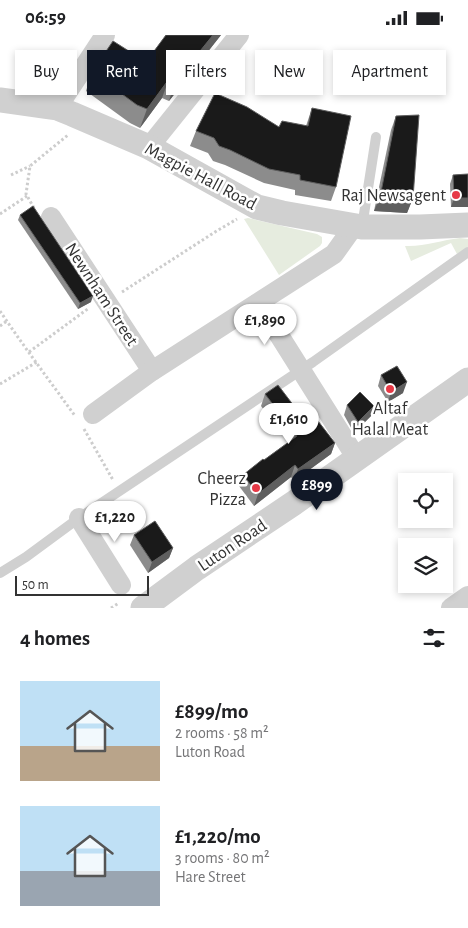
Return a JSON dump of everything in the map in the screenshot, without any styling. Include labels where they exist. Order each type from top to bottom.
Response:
[{"type":"street","points":[[57,108],[105,35]]},
{"type":"street","points":[[149,147],[239,35]]},
{"type":"street","name":"Magpie Hall Road","points":[[0,100],[57,108],[86,120],[149,147],[257,207],[358,226],[420,227],[468,225]]},
{"type":"street","name":"Newnham Street","points":[[51,217],[152,371]]},
{"type":"street","points":[[93,414],[152,371],[334,254],[358,226]]},
{"type":"street","points":[[257,304],[279,335],[357,459]]},
{"type":"street","name":"Luton Road","points":[[143,608],[468,380]]},
{"type":"street","points":[[80,518],[120,585]]},
{"type":"street","points":[[451,608],[468,596]]},
{"type":"lane","points":[[358,226],[376,137]]},
{"type":"lane","points":[[0,573],[313,362],[468,252]]},
{"type":"path","points":[[11,175],[30,166],[86,120]]},
{"type":"path","points":[[30,166],[26,194],[37,214],[51,217]]},
{"type":"path","points":[[0,214],[27,196]]},
{"type":"path","points":[[29,352],[106,300],[257,207]]},
{"type":"path","points":[[0,311],[80,423],[119,492]]},
{"type":"path","points":[[0,325],[7,321]]},
{"type":"path","points":[[0,384],[37,362]]},
{"type":"shaded area","points":[[248,218],[317,234],[322,237],[322,243],[279,275],[244,219]]},
{"type":"shaded area","points":[[460,238],[468,239],[468,247],[457,254],[451,243],[411,261],[405,246],[419,245]]},
{"type":"building","points":[[166,35],[213,35],[201,50],[166,50],[166,83],[147,109],[137,105],[123,95],[156,95],[155,50]]},
{"type":"building","points":[[113,41],[127,50],[107,50]]},
{"type":"building","points":[[214,95],[220,95],[247,107],[279,127],[282,121],[308,126],[312,108],[351,116],[336,187],[300,180],[300,175],[269,169],[219,146],[214,138],[196,131]]},
{"type":"building","points":[[419,115],[413,198],[380,197],[396,116]]},
{"type":"building","points":[[468,174],[468,198],[454,198],[453,175]]},
{"type":"building","points":[[33,206],[93,296],[80,303],[20,215]]},
{"type":"building","points":[[397,366],[407,382],[391,392],[381,375]]},
{"type":"building","points":[[278,385],[310,427],[318,421],[335,443],[298,469],[295,465],[258,494],[243,475],[297,436],[265,394]]},
{"type":"building","points":[[360,392],[374,406],[358,422],[347,405]]},
{"type":"building","points":[[155,521],[173,548],[152,562],[134,535]]},
{"type":"place","name":"Raj Newsagent","points":[[456,195]]},
{"type":"place","name":"Altaf Halal Meat","points":[[390,389]]},
{"type":"place","name":"Cheerz Pizza","points":[[256,488]]}]
